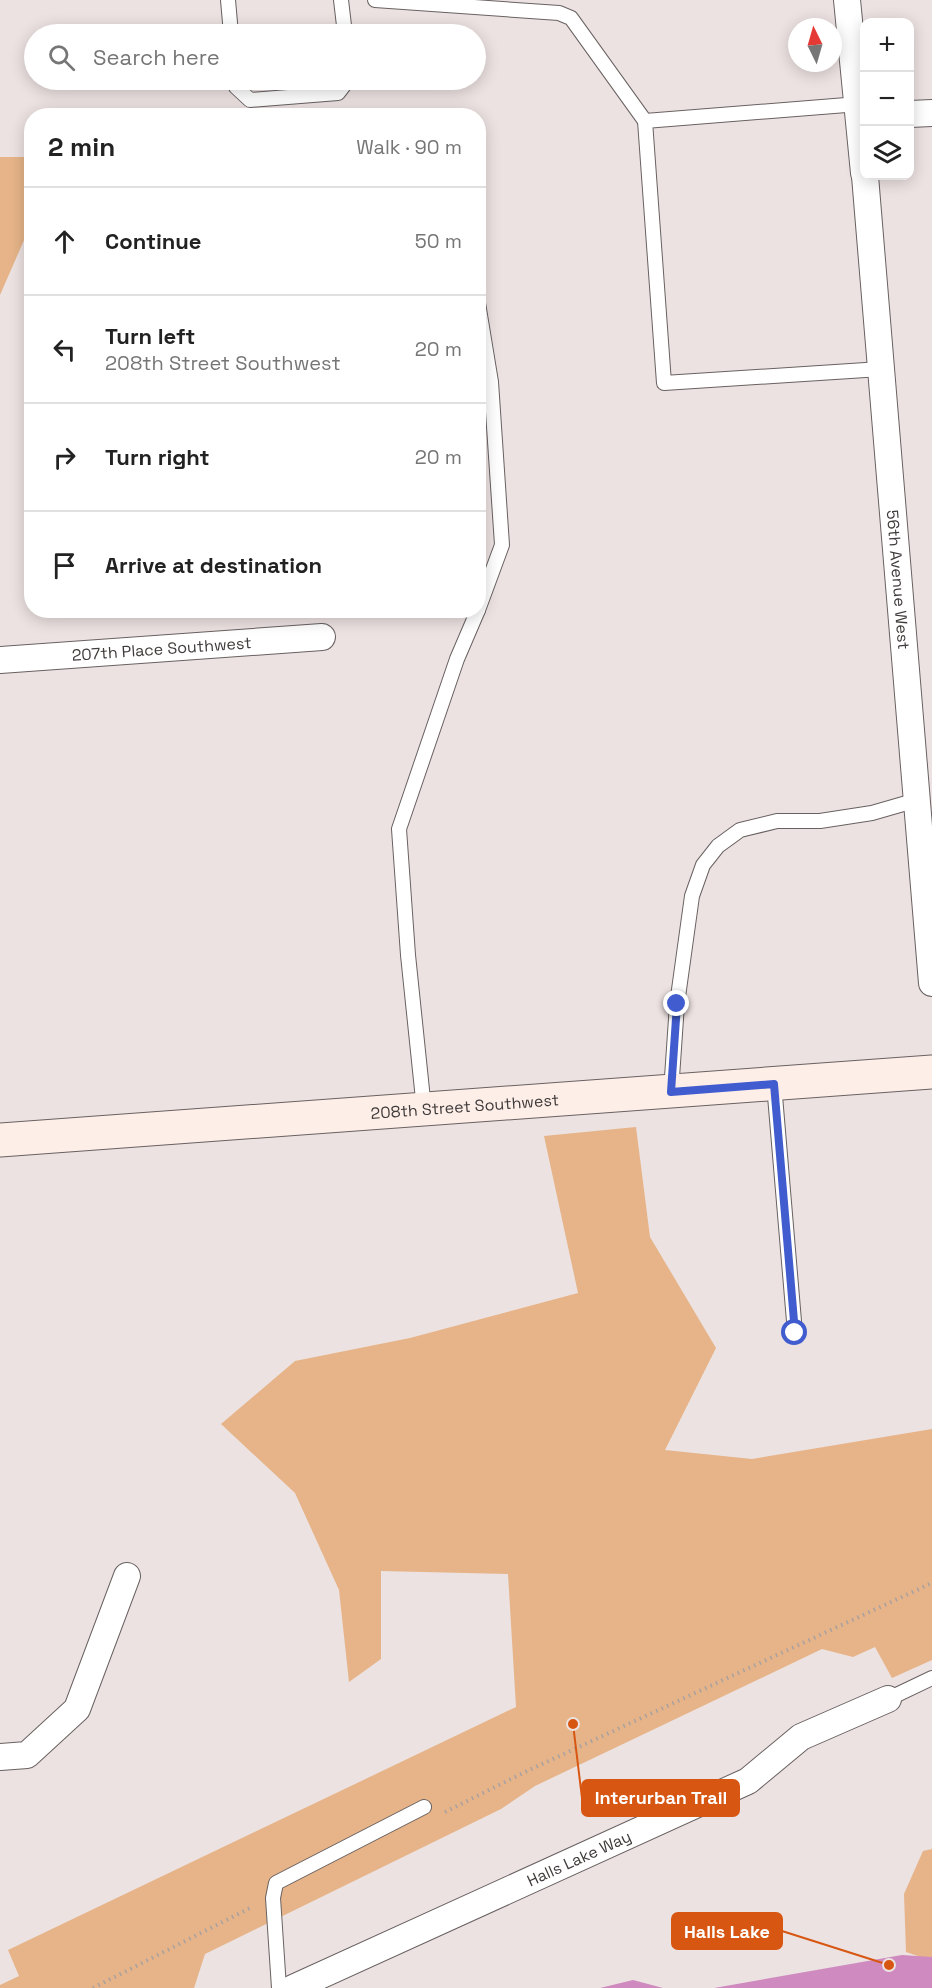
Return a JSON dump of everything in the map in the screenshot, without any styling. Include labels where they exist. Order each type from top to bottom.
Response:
[{"type":"street","name":"56th Avenue West","points":[[847,0],[860,104]]},
{"type":"street","points":[[914,114],[932,113]]},
{"type":"street","name":"56th Avenue West","points":[[865,180],[932,983]]},
{"type":"street","name":"207th Place Southwest","points":[[0,660],[322,637]]},
{"type":"street","name":"208th Street Southwest","points":[[0,1140],[932,1072]]},
{"type":"street","points":[[0,1757],[27,1755],[77,1709],[127,1576]]},
{"type":"street","name":"Halls Lake Way","points":[[293,1988],[748,1780],[801,1737],[888,1699]]},
{"type":"lane","points":[[228,0],[230,24]]},
{"type":"lane","points":[[341,0],[344,24]]},
{"type":"lane","points":[[375,0],[559,13],[572,18],[645,121],[664,383],[881,369]]},
{"type":"lane","points":[[239,90],[250,100],[338,93],[340,90]]},
{"type":"lane","points":[[645,121],[860,112]]},
{"type":"lane","points":[[486,352],[491,382],[502,545],[486,588]]},
{"type":"lane","points":[[424,1110],[408,955],[399,829],[457,659],[475,618]]},
{"type":"lane","points":[[671,1092],[678,993],[692,896],[703,865],[718,846],[740,831],[777,821],[820,821],[872,813],[917,800]]},
{"type":"lane","points":[[774,1084],[795,1333]]},
{"type":"lane","points":[[888,1699],[932,1678]]},
{"type":"lane","points":[[279,1988],[273,1898],[276,1883],[424,1807]]},
{"type":"path","points":[[525,1772],[932,1583]]},
{"type":"path","points":[[93,1988],[222,1921],[273,1898]]},
{"type":"shaded area","points":[[0,157],[24,157],[24,240],[0,295]]},
{"type":"shaded area","points":[[636,1127],[650,1237],[716,1348],[665,1450],[752,1459],[932,1429],[932,1660],[892,1678],[875,1647],[853,1657],[822,1649],[535,1786],[501,1809],[205,1954],[194,1988],[0,1988],[0,1985],[19,1976],[8,1950],[516,1707],[508,1574],[381,1571],[381,1659],[349,1682],[339,1590],[295,1493],[221,1424],[295,1361],[410,1338],[578,1293],[544,1136]]},
{"type":"shaded area","points":[[932,1849],[932,1959],[930,1960],[906,1952],[904,1894],[923,1851]]},
{"type":"shaded area","points":[[902,1955],[932,1957],[932,1988],[714,1988]]},
{"type":"shaded area","points":[[633,1980],[663,1988],[600,1988]]},
{"type":"place","name":"Interurban Trail","points":[[573,1724]]},
{"type":"place","name":"Halls Lake","points":[[889,1965]]},
{"type":"route","points":[[677,1004],[671,1092],[774,1084],[795,1333]]}]
